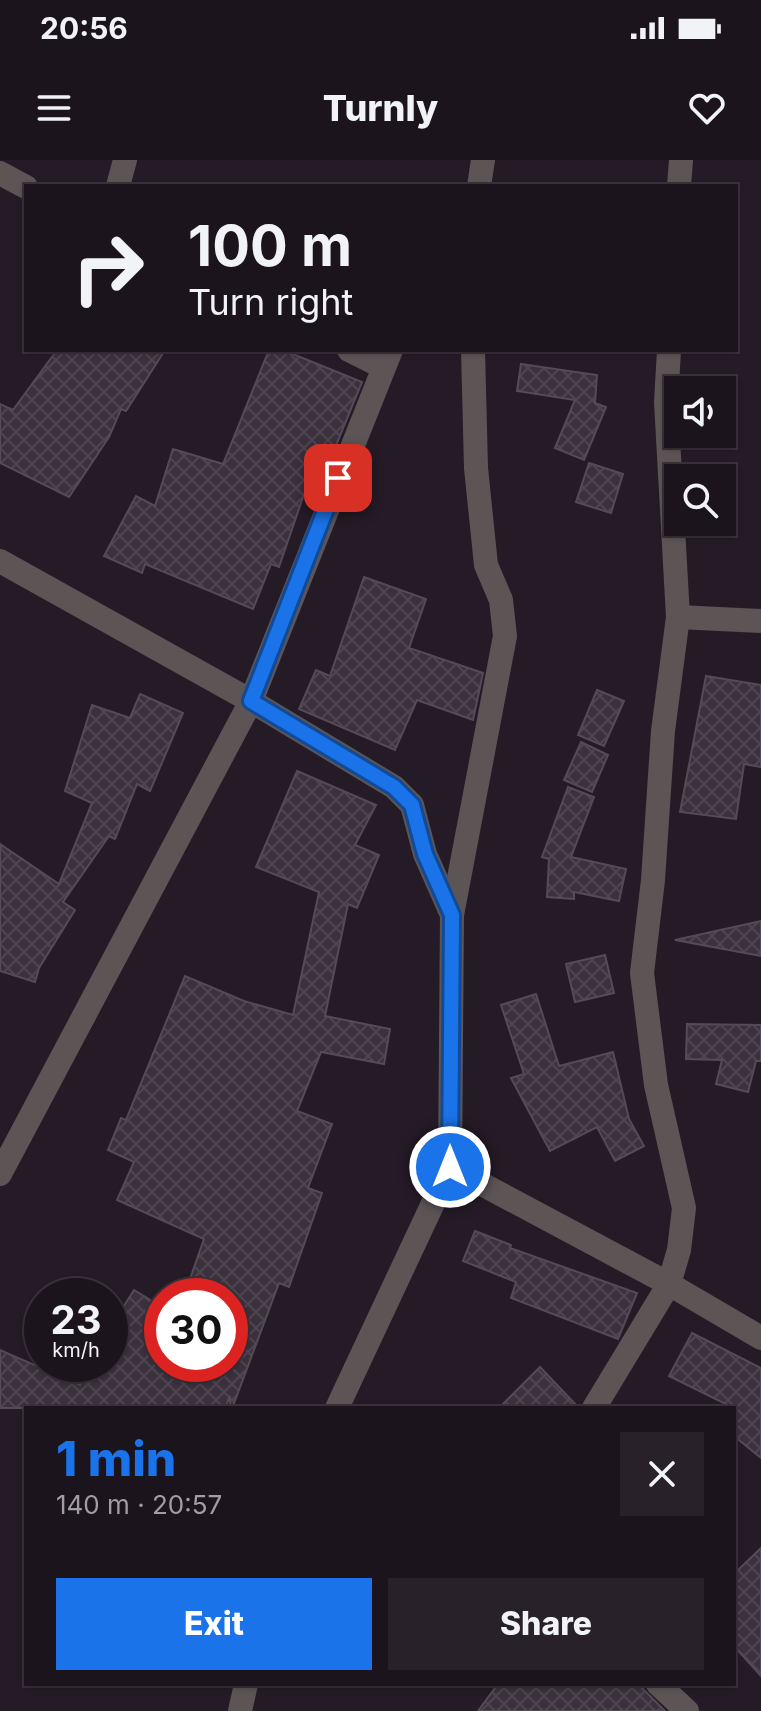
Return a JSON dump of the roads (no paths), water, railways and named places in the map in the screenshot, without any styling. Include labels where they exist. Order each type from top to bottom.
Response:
[{"type":"street","points":[[119,184],[125,160]]},
{"type":"street","points":[[479,184],[483,160]]},
{"type":"street","points":[[679,184],[681,160]]},
{"type":"street","points":[[0,173],[24,186]]},
{"type":"street","points":[[0,1174],[251,701],[386,358],[358,352]]},
{"type":"street","points":[[338,1406],[450,1167],[452,915],[505,636],[501,600],[486,565],[476,468],[473,352]]},
{"type":"street","points":[[595,1406],[669,1284],[679,1250],[684,1208],[656,1085],[642,973],[653,880],[663,731],[678,617],[666,402],[669,352]]},
{"type":"street","points":[[0,561],[251,701],[394,787],[412,805],[425,854],[452,915]]},
{"type":"street","points":[[678,617],[761,621]]},
{"type":"street","points":[[450,1167],[669,1284],[761,1338]]},
{"type":"street","points":[[240,1711],[246,1686]]},
{"type":"street","points":[[660,1686],[687,1711]]}]
